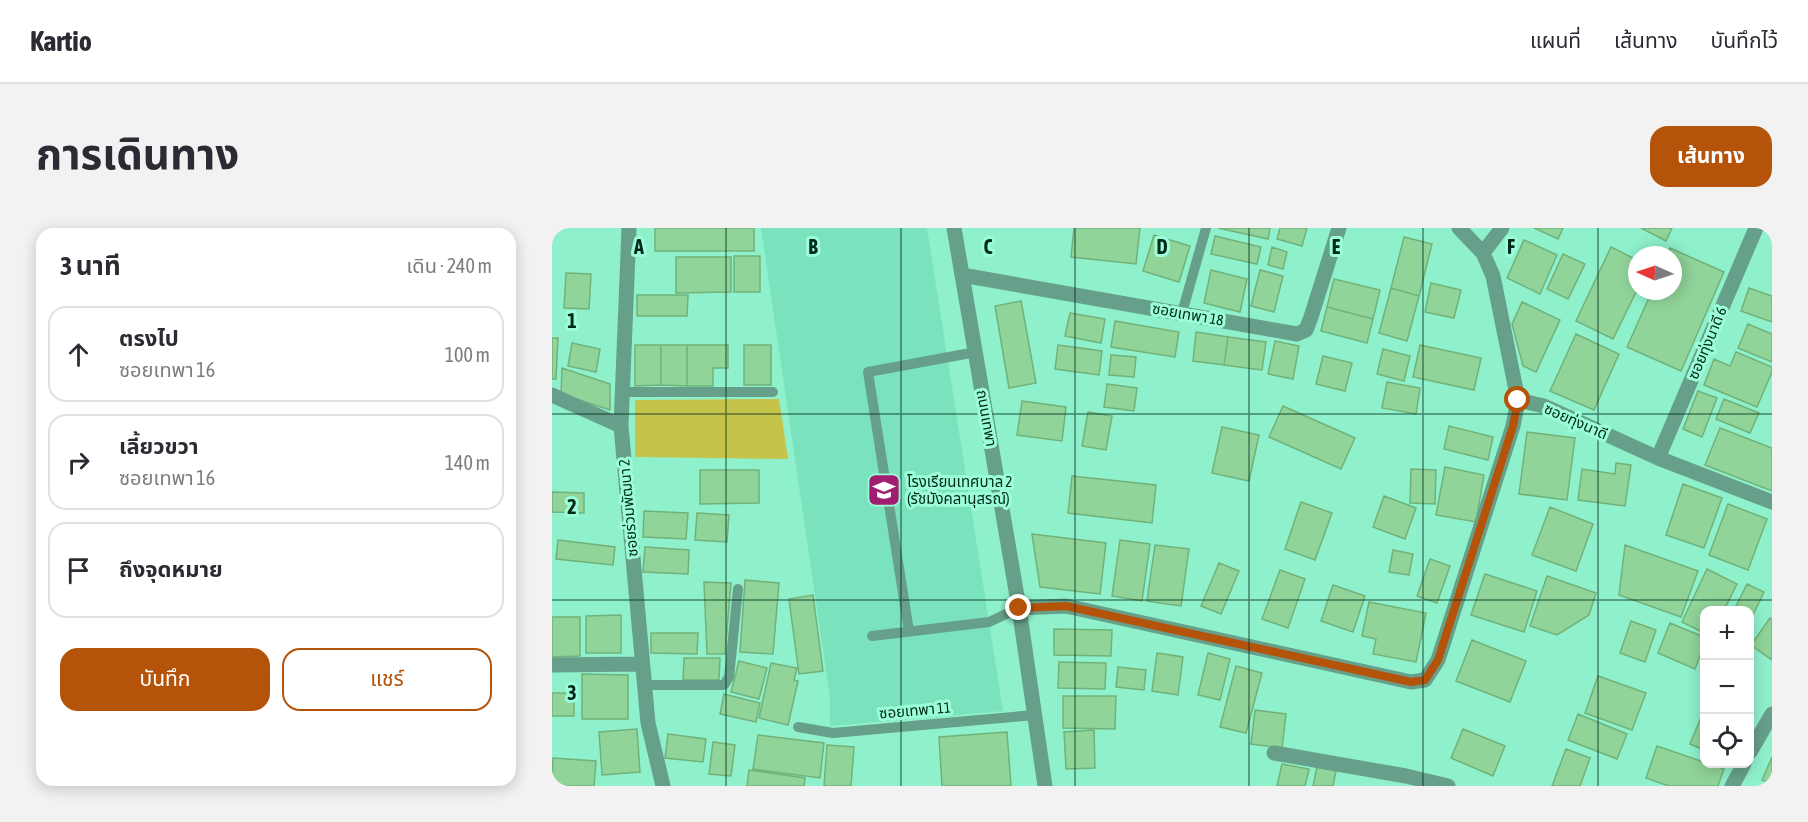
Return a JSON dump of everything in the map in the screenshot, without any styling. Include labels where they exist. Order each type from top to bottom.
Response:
[{"type":"street","name":"ซอยร่วมพัฒนา 2","points":[[629,228],[621,426],[648,723],[663,786]]},
{"type":"street","name":"ถนนเทพา","points":[[954,228],[1019,608],[1045,786]]},
{"type":"street","name":"ซอยเทพา 18","points":[[962,275],[1298,334],[1306,330],[1339,228]]},
{"type":"street","points":[[1019,608],[1066,606],[1411,682],[1425,680],[1438,660],[1513,426],[1518,400],[1493,276],[1483,253],[1459,228]]},
{"type":"street","points":[[1483,253],[1502,228]]},
{"type":"street","name":"ซอยทุ่งนาดี 6","points":[[1658,458],[1756,228]]},
{"type":"street","points":[[552,395],[621,426]]},
{"type":"street","name":"ซอยทุ่งนาดี","points":[[1518,400],[1544,406],[1658,458],[1772,502]]},
{"type":"street","points":[[552,665],[642,664]]},
{"type":"street","points":[[1754,744],[1772,714]]},
{"type":"street","points":[[1274,753],[1406,776],[1448,786]]},
{"type":"street","points":[[1732,786],[1741,768]]},
{"type":"lane","points":[[1182,313],[1206,228]]},
{"type":"lane","points":[[909,632],[868,372],[976,352]]},
{"type":"lane","points":[[622,392],[773,392]]},
{"type":"lane","points":[[644,685],[724,685],[729,677],[738,589]]},
{"type":"lane","points":[[872,636],[989,622],[1019,608]]},
{"type":"lane","name":"ซอยเทพา 11","points":[[798,727],[833,733],[1034,715]]},
{"type":"shaded area","name":"โรงเรียนเทศบาล 2 (รัชมังคลานุสรณ์)","points":[[761,228],[927,228],[1003,711],[830,726],[830,697]]},
{"type":"shaded area","points":[[779,399],[788,459],[635,457],[635,400]]},
{"type":"building","points":[[655,228],[754,228],[754,251],[655,251]]},
{"type":"building","points":[[1074,228],[1140,228],[1136,264],[1071,257]]},
{"type":"building","points":[[1218,228],[1270,228],[1268,239]]},
{"type":"building","points":[[1280,228],[1307,228],[1302,246],[1277,239]]},
{"type":"building","points":[[1534,228],[1563,228],[1558,239]]},
{"type":"building","points":[[1641,228],[1672,228],[1666,241]]},
{"type":"building","points":[[1154,235],[1190,246],[1179,282],[1143,271]]},
{"type":"building","points":[[1215,236],[1261,247],[1257,264],[1211,254]]},
{"type":"building","points":[[1404,237],[1432,244],[1419,296],[1391,288]]},
{"type":"building","points":[[1524,240],[1557,255],[1540,294],[1507,278]]},
{"type":"building","points":[[1272,247],[1287,252],[1283,269],[1268,265]]},
{"type":"building","points":[[1611,247],[1628,256],[1628,300],[1632,300],[1613,339],[1576,321]]},
{"type":"building","points":[[1682,253],[1724,272],[1681,371],[1627,347],[1648,300],[1682,300]]},
{"type":"building","points":[[1563,254],[1585,264],[1568,299],[1547,289]]},
{"type":"building","points":[[734,256],[760,256],[760,292],[734,292]]},
{"type":"building","points":[[676,257],[731,257],[731,292],[676,293]]},
{"type":"building","points":[[1211,270],[1247,279],[1240,312],[1204,303]]},
{"type":"building","points":[[1260,270],[1283,276],[1274,312],[1251,306]]},
{"type":"building","points":[[566,273],[591,274],[589,309],[564,308]]},
{"type":"building","points":[[1334,279],[1380,290],[1373,319],[1327,307]]},
{"type":"building","points":[[1431,283],[1461,290],[1454,318],[1425,312]]},
{"type":"building","points":[[1391,288],[1419,296],[1407,341],[1379,333]]},
{"type":"building","points":[[1749,288],[1772,296],[1772,322],[1741,311]]},
{"type":"building","points":[[637,295],[688,295],[687,316],[637,316]]},
{"type":"building","points":[[1021,301],[1036,383],[1009,388],[995,306]]},
{"type":"building","points":[[1522,302],[1560,320],[1536,372],[1523,366],[1512,324]]},
{"type":"building","points":[[1327,307],[1373,319],[1367,343],[1321,331]]},
{"type":"building","points":[[1070,313],[1105,319],[1101,343],[1065,336]]},
{"type":"building","points":[[1115,321],[1179,332],[1175,357],[1111,347]]},
{"type":"building","points":[[1748,324],[1772,334],[1772,362],[1738,348]]},
{"type":"building","points":[[1196,332],[1228,337],[1224,365],[1193,361]]},
{"type":"building","points":[[1576,334],[1619,354],[1594,410],[1550,391]]},
{"type":"building","points":[[1228,337],[1266,342],[1262,370],[1224,365]]},
{"type":"building","points":[[552,338],[558,338],[556,379],[552,379]]},
{"type":"building","points":[[1275,341],[1299,346],[1293,379],[1268,374]]},
{"type":"building","points":[[572,343],[600,349],[596,372],[568,366]]},
{"type":"building","points":[[635,345],[661,345],[661,385],[635,386]]},
{"type":"building","points":[[661,345],[687,345],[687,386],[661,385]]},
{"type":"building","points":[[687,345],[728,345],[728,368],[713,368],[713,386],[687,386]]},
{"type":"building","points":[[744,345],[771,345],[771,385],[744,385]]},
{"type":"building","points":[[1058,345],[1102,351],[1099,375],[1055,369]]},
{"type":"building","points":[[1420,345],[1481,358],[1474,390],[1413,377]]},
{"type":"building","points":[[1383,349],[1410,356],[1404,381],[1377,374]]},
{"type":"building","points":[[1736,352],[1772,367],[1757,407],[1704,385],[1714,359],[1730,366]]},
{"type":"building","points":[[1111,355],[1136,357],[1134,377],[1109,375]]},
{"type":"building","points":[[1323,356],[1352,363],[1345,391],[1316,384]]},
{"type":"building","points":[[562,368],[610,384],[610,410],[561,394]]},
{"type":"building","points":[[1387,382],[1420,388],[1416,414],[1382,408]]},
{"type":"building","points":[[1107,384],[1137,388],[1134,411],[1104,407]]},
{"type":"building","points":[[1698,391],[1717,398],[1702,437],[1683,429]]},
{"type":"building","points":[[1724,399],[1759,413],[1750,433],[1716,419]]},
{"type":"building","points":[[1022,401],[1066,407],[1062,441],[1017,435]]},
{"type":"building","points":[[1283,406],[1355,438],[1341,469],[1269,437]]},
{"type":"building","points":[[1088,412],[1112,416],[1106,450],[1082,446]]},
{"type":"building","points":[[1449,426],[1493,437],[1488,460],[1444,449]]},
{"type":"building","points":[[1222,427],[1259,435],[1249,481],[1212,473]]},
{"type":"building","points":[[1720,428],[1772,448],[1772,491],[1705,465]]},
{"type":"building","points":[[1527,432],[1575,438],[1567,500],[1519,494]]},
{"type":"building","points":[[1616,463],[1631,465],[1625,506],[1578,500],[1582,469],[1615,474]]},
{"type":"building","points":[[1445,467],[1484,475],[1476,522],[1436,515]]},
{"type":"building","points":[[1411,469],[1436,470],[1435,504],[1410,503]]},
{"type":"building","points":[[700,470],[759,470],[759,503],[700,504]]},
{"type":"building","points":[[1072,476],[1156,485],[1152,523],[1068,513]]},
{"type":"building","points":[[1683,484],[1722,498],[1704,548],[1666,535]]},
{"type":"building","points":[[552,492],[584,493],[584,513],[552,512]]},
{"type":"building","points":[[1384,496],[1416,508],[1405,539],[1373,527]]},
{"type":"building","points":[[1301,502],[1332,513],[1315,560],[1285,549]]},
{"type":"building","points":[[1728,504],[1767,519],[1748,570],[1709,555]]},
{"type":"building","points":[[1550,507],[1593,524],[1576,571],[1532,555]]},
{"type":"building","points":[[644,511],[688,513],[686,539],[643,537]]},
{"type":"building","points":[[697,513],[729,515],[727,542],[695,540]]},
{"type":"building","points":[[1032,534],[1106,543],[1100,594],[1040,587]]},
{"type":"building","points":[[558,540],[615,547],[613,565],[556,559]]},
{"type":"building","points":[[1120,540],[1150,544],[1142,601],[1112,596]]},
{"type":"building","points":[[1155,545],[1189,549],[1181,606],[1147,601]]},
{"type":"building","points":[[1625,545],[1698,571],[1681,617],[1619,595]]},
{"type":"building","points":[[645,547],[689,550],[688,574],[643,572]]},
{"type":"building","points":[[1393,550],[1413,554],[1409,575],[1389,572]]},
{"type":"building","points":[[1430,559],[1450,566],[1437,603],[1417,596]]},
{"type":"building","points":[[1219,563],[1239,571],[1221,614],[1201,606]]},
{"type":"building","points":[[1707,569],[1737,584],[1726,606],[1700,606],[1700,631],[1682,622]]},
{"type":"building","points":[[1280,570],[1305,579],[1288,628],[1262,619]]},
{"type":"building","points":[[1485,574],[1537,591],[1524,632],[1471,615]]},
{"type":"building","points":[[1547,576],[1596,593],[1589,615],[1557,635],[1530,626]]},
{"type":"building","points":[[745,580],[779,583],[773,654],[740,652]]},
{"type":"building","points":[[704,582],[731,583],[725,654],[707,654]]},
{"type":"building","points":[[1747,584],[1764,592],[1754,613],[1754,606],[1736,606]]},
{"type":"building","points":[[1333,585],[1365,596],[1353,632],[1321,621]]},
{"type":"building","points":[[813,595],[823,671],[799,674],[789,599]]},
{"type":"building","points":[[1369,602],[1426,613],[1416,662],[1373,654],[1376,639],[1362,636]]},
{"type":"building","points":[[621,615],[621,653],[586,653],[586,616]]},
{"type":"building","points":[[552,617],[580,617],[580,656],[552,657]]},
{"type":"building","points":[[1770,618],[1772,619],[1772,660],[1754,647],[1754,641]]},
{"type":"building","points":[[1631,621],[1656,630],[1645,662],[1620,653]]},
{"type":"building","points":[[1670,623],[1700,635],[1700,656],[1695,669],[1658,653]]},
{"type":"building","points":[[1054,629],[1112,630],[1111,656],[1054,655]]},
{"type":"building","points":[[651,633],[698,633],[697,654],[651,653]]},
{"type":"building","points":[[1472,640],[1526,661],[1510,702],[1456,681]]},
{"type":"building","points":[[1157,653],[1183,657],[1178,695],[1152,691]]},
{"type":"building","points":[[1208,653],[1230,659],[1220,700],[1198,695]]},
{"type":"building","points":[[684,658],[720,658],[719,680],[683,680]]},
{"type":"building","points":[[739,661],[767,668],[759,699],[731,692]]},
{"type":"building","points":[[1059,662],[1106,663],[1105,689],[1058,688]]},
{"type":"building","points":[[771,663],[797,668],[794,680],[798,681],[788,725],[759,718]]},
{"type":"building","points":[[1236,666],[1262,673],[1246,733],[1220,727]]},
{"type":"building","points":[[1118,667],[1146,670],[1144,690],[1116,687]]},
{"type":"building","points":[[582,674],[628,675],[628,719],[582,719]]},
{"type":"building","points":[[1598,676],[1646,693],[1632,730],[1585,713]]},
{"type":"building","points":[[552,693],[574,693],[574,716],[552,716]]},
{"type":"building","points":[[724,694],[760,703],[756,722],[720,714]]},
{"type":"building","points":[[1063,696],[1116,696],[1115,729],[1063,728]]},
{"type":"building","points":[[1255,710],[1286,714],[1282,748],[1251,744]]},
{"type":"building","points":[[1578,714],[1627,734],[1617,759],[1568,740]]},
{"type":"building","points":[[1700,720],[1700,748],[1690,744]]},
{"type":"building","points":[[637,729],[640,772],[602,775],[599,732]]},
{"type":"building","points":[[1463,729],[1505,746],[1493,776],[1451,758]]},
{"type":"building","points":[[1094,730],[1095,768],[1066,769],[1064,732]]},
{"type":"building","points":[[1007,732],[1011,786],[942,786],[939,737]]},
{"type":"building","points":[[668,734],[706,739],[703,762],[665,758]]},
{"type":"building","points":[[758,735],[824,743],[820,778],[753,769]]},
{"type":"building","points":[[713,742],[735,745],[731,776],[709,774]]},
{"type":"building","points":[[827,745],[854,747],[851,786],[824,786]]},
{"type":"building","points":[[1657,746],[1700,761],[1700,768],[1724,769],[1718,786],[1669,786],[1646,778]]},
{"type":"building","points":[[1566,749],[1590,758],[1580,786],[1552,786]]},
{"type":"building","points":[[1772,757],[1772,784],[1762,780]]},
{"type":"building","points":[[553,758],[596,761],[594,786],[552,786]]},
{"type":"building","points":[[1282,764],[1309,769],[1305,786],[1277,786]]},
{"type":"building","points":[[1317,767],[1336,771],[1333,786],[1313,786]]},
{"type":"building","points":[[749,770],[805,778],[804,786],[747,786]]},
{"type":"place","name":"โรงเรียนเทศบาล 2 (รัชมังคลานุสรณ์)","points":[[884,490]]},
{"type":"route","points":[[1019,608],[1066,606],[1411,682],[1425,680],[1438,660],[1513,426],[1518,400]]}]
